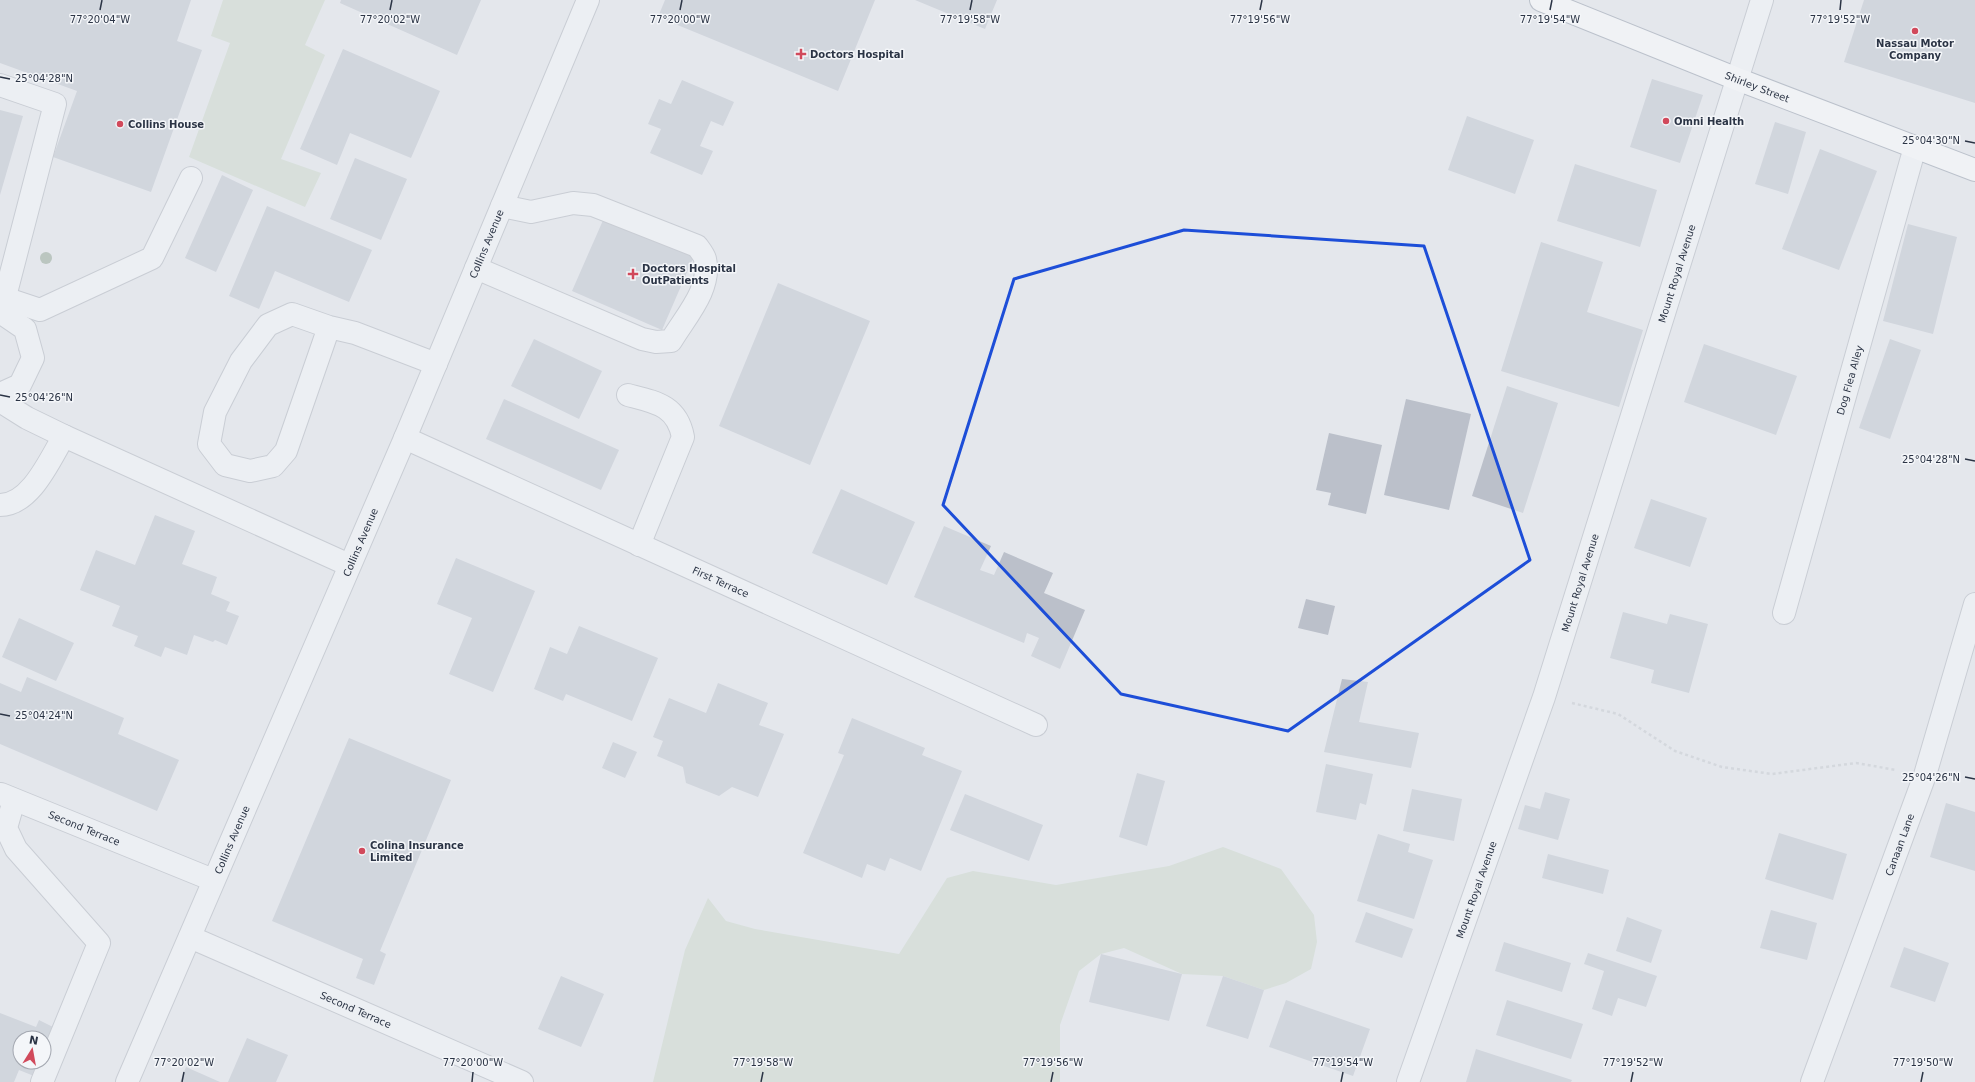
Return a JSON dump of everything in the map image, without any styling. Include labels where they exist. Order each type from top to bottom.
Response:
[{"type":"highway","name":"Shirley Street","points":[[1541,0],[1737,79],[1975,170]]},
{"type":"street","name":"Collins Avenue","points":[[126,1082],[405,438],[588,0]]},
{"type":"street","name":"Mount Royal Avenue","points":[[1408,1082],[1544,697],[1762,0]]},
{"type":"street","points":[[0,85],[55,104],[2,307]]},
{"type":"street","name":"Dog Flea Alley","points":[[1784,613],[1915,147]]},
{"type":"street","points":[[2,307],[40,310],[152,258],[191,178]]},
{"type":"street","points":[[476,268],[642,339],[656,342],[671,341],[691,310],[705,283],[705,259],[697,246],[593,204],[572,204],[531,212],[502,206]]},
{"type":"street","points":[[0,394],[20,385],[33,358],[25,329],[2,307]]},
{"type":"street","points":[[329,327],[286,451],[273,466],[250,471],[225,465],[209,444],[215,412],[241,361],[268,325],[292,314],[329,327],[355,332],[436,364]]},
{"type":"street","points":[[628,395],[657,402],[671,411],[680,424],[683,437],[639,545]]},
{"type":"street","points":[[0,401],[27,418],[64,436],[349,565]]},
{"type":"street","points":[[0,505],[8,505],[34,487],[64,436]]},
{"type":"street","name":"First Terrace","points":[[405,438],[1036,724]]},
{"type":"street","name":"Canaan Lane","points":[[1812,1082],[1925,775],[1975,604]]},
{"type":"street","points":[[7,797],[6,828],[16,849],[99,943],[42,1082]]},
{"type":"street","name":"Second Terrace","points":[[7,797],[214,880]]},
{"type":"street","name":"Second Terrace","points":[[190,937],[522,1082]]},
{"type":"path","points":[[1544,697],[1618,714],[1675,751],[1722,767],[1772,774],[1856,763],[1925,775]]},
{"type":"highlighted area","points":[[1184,230],[1424,246],[1530,560],[1288,731],[1121,694],[943,505],[1014,279]]},
{"type":"green space","points":[[223,0],[325,0],[305,45],[325,55],[281,159],[321,173],[305,207],[189,157],[230,43],[211,36]]},
{"type":"green space","points":[[1223,847],[1281,869],[1314,915],[1317,942],[1311,969],[1286,983],[1264,990],[1223,976],[1182,974],[1124,948],[1101,954],[1079,971],[1060,1025],[1060,1082],[653,1082],[685,950],[708,898],[726,921],[755,929],[899,954],[947,878],[973,871],[1056,885],[1169,866]]},
{"type":"building","name":"Collins House","points":[[0,0],[191,0],[177,41],[202,50],[151,192],[53,157],[77,91],[0,63]]},
{"type":"building","points":[[341,0],[481,0],[457,55],[340,3]]},
{"type":"building","name":"Doctors Hospital","points":[[665,0],[875,0],[838,91],[658,17]]},
{"type":"building","points":[[915,0],[997,0],[985,29]]},
{"type":"building","name":"Nassau Motor Company","points":[[1864,0],[1975,0],[1975,103],[1844,62]]},
{"type":"building","points":[[343,49],[440,91],[411,158],[350,133],[337,165],[300,149]]},
{"type":"building","name":"Omni Health","points":[[1652,79],[1703,95],[1680,163],[1630,147]]},
{"type":"building","points":[[682,80],[734,102],[723,126],[711,121],[700,146],[713,151],[702,175],[650,153],[661,129],[648,124],[659,99],[671,104]]},
{"type":"building","points":[[0,110],[23,116],[0,195]]},
{"type":"building","points":[[1467,116],[1534,140],[1515,194],[1448,170]]},
{"type":"building","points":[[1775,122],[1806,132],[1788,194],[1755,184]]},
{"type":"building","points":[[1820,149],[1877,171],[1839,270],[1782,249]]},
{"type":"building","points":[[355,158],[407,179],[381,240],[330,219]]},
{"type":"building","points":[[1575,164],[1657,190],[1640,247],[1557,221]]},
{"type":"building","points":[[222,175],[253,190],[216,272],[185,258]]},
{"type":"building","points":[[267,206],[372,250],[349,302],[275,271],[259,309],[229,296]]},
{"type":"building","name":"Doctors Hospital OutPatients","points":[[604,218],[694,256],[662,330],[572,291]]},
{"type":"building","points":[[1908,224],[1957,237],[1933,334],[1883,321]]},
{"type":"building","points":[[1541,242],[1603,262],[1587,312],[1643,330],[1619,407],[1501,371]]},
{"type":"building","points":[[778,283],[870,321],[810,465],[719,426]]},
{"type":"building","points":[[534,339],[602,371],[579,419],[511,386]]},
{"type":"building","points":[[1890,339],[1921,350],[1890,439],[1859,428]]},
{"type":"building","points":[[1704,344],[1797,376],[1776,435],[1684,402]]},
{"type":"building","points":[[1507,386],[1558,403],[1523,513],[1472,496]]},
{"type":"building","points":[[504,399],[619,450],[601,490],[486,439]]},
{"type":"building","points":[[1406,399],[1471,414],[1449,510],[1384,495]]},
{"type":"building","points":[[1329,433],[1382,445],[1366,514],[1328,505],[1331,493],[1316,490]]},
{"type":"building","points":[[841,489],[915,522],[887,585],[812,553]]},
{"type":"building","points":[[1651,499],[1707,518],[1690,567],[1634,548]]},
{"type":"building","points":[[155,515],[195,531],[182,564],[217,577],[211,594],[230,602],[226,611],[239,616],[227,645],[215,640],[213,642],[194,635],[187,655],[165,647],[161,657],[134,646],[138,636],[112,626],[120,606],[80,590],[96,550],[135,565]]},
{"type":"building","points":[[944,526],[991,546],[980,570],[994,575],[1004,552],[1053,573],[1044,593],[1085,610],[1060,669],[1031,656],[1039,638],[1027,633],[1024,643],[914,597]]},
{"type":"building","points":[[456,558],[535,591],[493,692],[449,674],[472,618],[437,604]]},
{"type":"building","points":[[1306,599],[1335,606],[1328,635],[1298,628]]},
{"type":"building","points":[[1623,612],[1667,624],[1670,614],[1708,624],[1689,693],[1651,683],[1654,670],[1610,658]]},
{"type":"building","points":[[19,618],[74,643],[56,681],[2,657]]},
{"type":"building","points":[[579,626],[658,658],[632,721],[566,694],[563,701],[534,689],[550,647],[567,654]]},
{"type":"building","points":[[27,677],[124,718],[118,734],[179,760],[157,811],[0,744],[0,683],[21,692]]},
{"type":"building","points":[[1342,679],[1368,682],[1359,722],[1419,733],[1411,768],[1324,752]]},
{"type":"building","points":[[718,683],[768,703],[759,725],[784,734],[758,797],[732,787],[719,796],[686,783],[683,767],[657,756],[663,741],[653,737],[669,698],[706,713]]},
{"type":"building","points":[[852,718],[925,748],[922,755],[962,771],[921,871],[890,858],[885,871],[867,864],[862,878],[803,853],[844,755],[838,753]]},
{"type":"building","name":"Colina Insurance Limited","points":[[349,738],[451,780],[380,951],[386,954],[374,985],[356,978],[363,959],[272,921]]},
{"type":"building","points":[[613,742],[637,752],[625,778],[602,768]]},
{"type":"building","points":[[1326,764],[1373,774],[1366,805],[1360,803],[1356,820],[1316,812]]},
{"type":"building","points":[[1137,773],[1165,781],[1147,846],[1119,837]]},
{"type":"building","points":[[1412,789],[1462,799],[1454,841],[1403,831]]},
{"type":"building","points":[[1545,792],[1570,799],[1558,840],[1518,829],[1525,805],[1540,809]]},
{"type":"building","points":[[965,794],[1043,825],[1029,861],[950,830]]},
{"type":"building","points":[[1946,803],[1975,812],[1975,871],[1930,857]]},
{"type":"building","points":[[1779,833],[1847,854],[1833,900],[1765,879]]},
{"type":"building","points":[[1378,834],[1410,844],[1408,852],[1433,860],[1414,919],[1357,901]]},
{"type":"building","points":[[1548,854],[1609,870],[1603,894],[1542,878]]},
{"type":"building","points":[[1771,910],[1817,923],[1807,960],[1760,948]]},
{"type":"building","points":[[1366,912],[1413,929],[1402,958],[1355,942]]},
{"type":"building","points":[[1627,917],[1662,930],[1651,963],[1616,951]]},
{"type":"building","points":[[1504,942],[1571,963],[1562,992],[1495,971]]},
{"type":"building","points":[[1904,947],[1949,963],[1935,1002],[1890,987]]},
{"type":"building","points":[[1588,953],[1657,976],[1646,1007],[1618,998],[1612,1016],[1592,1009],[1604,971],[1584,964]]},
{"type":"building","points":[[1101,954],[1182,974],[1169,1021],[1089,1002]]},
{"type":"building","points":[[561,976],[604,994],[581,1047],[538,1029]]},
{"type":"building","points":[[1223,976],[1264,990],[1248,1039],[1206,1026]]},
{"type":"building","points":[[1286,1000],[1370,1029],[1353,1076],[1269,1047]]},
{"type":"building","points":[[1507,1000],[1583,1024],[1571,1059],[1496,1035]]},
{"type":"building","points":[[0,1013],[36,1027],[39,1020],[53,1027],[52,1030],[12,1030],[12,1070],[19,1070],[14,1082],[0,1082]]},
{"type":"building","points":[[247,1038],[288,1055],[276,1082],[228,1082]]},
{"type":"building","points":[[1476,1049],[1572,1080],[1571,1082],[1466,1082]]},
{"type":"building","points":[[186,1067],[220,1082],[180,1082]]},
{"type":"building","points":[[19,1070],[37,1070],[34,1076]]},
{"type":"place","name":"Nassau Motor Company","points":[[1915,31]]},
{"type":"place","name":"Doctors Hospital","points":[[801,54]]},
{"type":"place","name":"Omni Health","points":[[1666,121]]},
{"type":"place","name":"Collins House","points":[[120,124]]},
{"type":"place","name":"Doctors Hospital OutPatients","points":[[633,274]]},
{"type":"place","name":"Colina Insurance Limited","points":[[362,851]]}]
